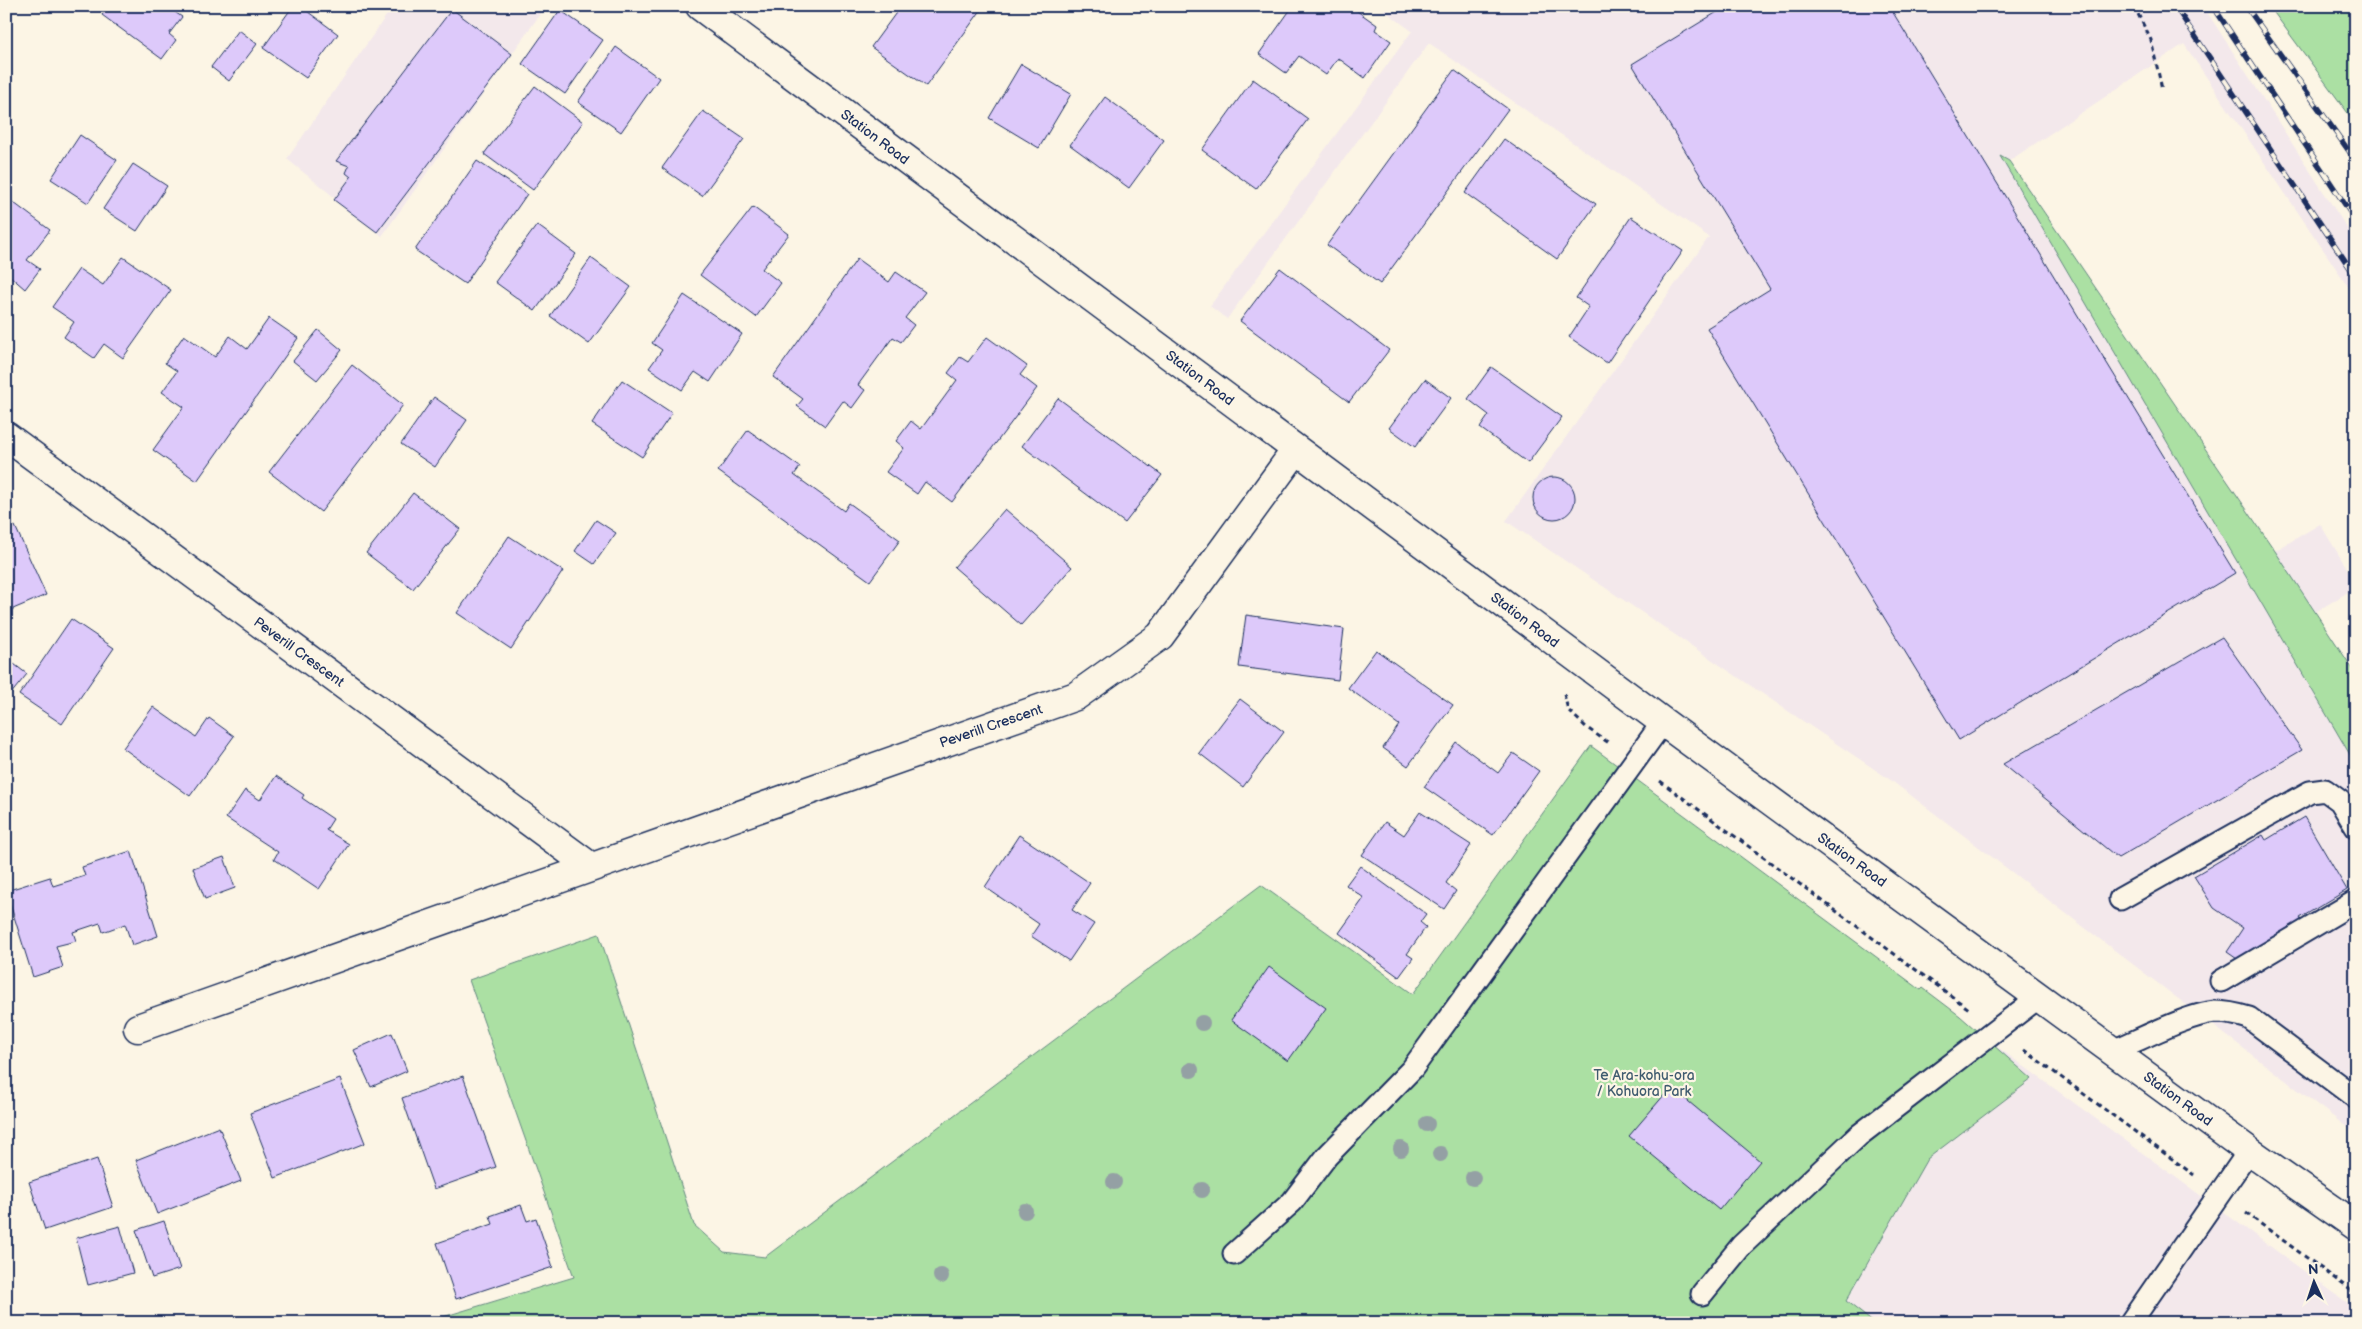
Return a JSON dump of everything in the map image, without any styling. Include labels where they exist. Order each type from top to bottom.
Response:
[{"type":"main road","name":"Station Road","points":[[700,6],[1663,722],[2249,1151],[2356,1226]]},
{"type":"main road","name":"Peverill Crescent","points":[[6,436],[591,868]]},
{"type":"main road","name":"Peverill Crescent","points":[[138,1028],[1076,696],[1160,636],[1296,450]]},
{"type":"lane","points":[[1234,1254],[1292,1202],[1327,1156],[1412,1069],[1663,722]]},
{"type":"lane","points":[[2120,900],[2310,792],[2325,790],[2340,801],[2356,827]]},
{"type":"lane","points":[[2221,982],[2356,901]]},
{"type":"lane","points":[[1702,1294],[1742,1245],[1858,1136],[2040,997]]},
{"type":"lane","points":[[2113,1051],[2200,1014],[2216,1012],[2243,1016],[2249,1018],[2356,1098]]},
{"type":"lane","points":[[2130,1323],[2249,1151]]},
{"type":"path","points":[[2134,6],[2151,40],[2162,90]]},
{"type":"path","points":[[1565,696],[1568,710],[1587,728],[2356,1294]]},
{"type":"shaded area","points":[[393,6],[546,6],[382,236],[287,159]]},
{"type":"shaded area","points":[[1378,6],[2203,6],[2356,242],[2356,298],[2184,44],[2009,161],[2001,157],[2356,765],[2356,1134],[1892,781],[1506,521],[1709,237],[1429,43],[1227,319],[1210,306],[1412,31]]},
{"type":"shaded area","points":[[2320,524],[2356,583],[2356,587],[2314,613],[2275,551]]},
{"type":"shaded area","points":[[1992,1043],[2356,1309],[2356,1323],[1874,1323],[1846,1302]]},
{"type":"green space","points":[[2269,6],[2356,6],[2356,124]]},
{"type":"green space","points":[[2000,156],[2009,161],[2275,551],[2356,674],[2356,765]]},
{"type":"green space","name":"Te Ara-kohu-ora / Kohuora Park","points":[[1591,746],[1921,990],[1923,988],[1960,1016],[2032,1079],[1927,1159],[1846,1301],[1874,1323],[423,1323],[574,1277],[469,980],[599,934],[694,1225],[724,1252],[765,1257],[1261,885],[1413,994]]},
{"type":"building","points":[[108,6],[166,6],[182,17],[169,34],[176,40],[162,59],[102,15]]},
{"type":"building","points":[[293,6],[300,6],[338,34],[306,78],[263,48]]},
{"type":"building","points":[[901,6],[984,6],[926,86],[871,47]]},
{"type":"building","points":[[1293,6],[1330,8],[1350,6],[1377,25],[1375,30],[1391,41],[1365,78],[1338,58],[1326,75],[1299,56],[1286,73],[1259,54]]},
{"type":"building","points":[[1727,6],[1889,6],[2235,573],[1959,740],[1707,328],[1770,289],[1632,64]]},
{"type":"building","points":[[452,9],[512,54],[377,232],[334,200],[351,177],[346,173],[349,166],[336,161]]},
{"type":"building","points":[[560,10],[603,40],[565,94],[522,64]]},
{"type":"building","points":[[239,30],[257,44],[229,81],[211,67]]},
{"type":"building","points":[[616,47],[659,78],[621,132],[578,102]]},
{"type":"building","points":[[1021,64],[1071,94],[1039,148],[989,118]]},
{"type":"building","points":[[1454,70],[1508,109],[1380,284],[1327,245]]},
{"type":"building","points":[[1253,79],[1308,119],[1256,189],[1202,150]]},
{"type":"building","points":[[6,81],[13,86],[6,96]]},
{"type":"building","points":[[535,86],[583,122],[533,190],[484,154]]},
{"type":"building","points":[[1105,97],[1164,140],[1129,188],[1070,145]]},
{"type":"building","points":[[703,111],[744,139],[702,196],[662,168]]},
{"type":"building","points":[[80,135],[117,160],[88,203],[51,179]]},
{"type":"building","points":[[1504,139],[1596,204],[1557,259],[1465,193]]},
{"type":"building","points":[[477,161],[527,194],[465,284],[415,250]]},
{"type":"building","points":[[133,164],[167,186],[137,231],[103,209]]},
{"type":"building","points":[[6,197],[50,230],[27,260],[40,269],[25,289],[10,276],[6,281]]},
{"type":"building","points":[[753,207],[789,234],[762,269],[781,283],[756,317],[700,275]]},
{"type":"building","points":[[1631,217],[1683,251],[1607,363],[1569,337],[1589,307],[1576,298]]},
{"type":"building","points":[[537,225],[576,254],[535,311],[495,282]]},
{"type":"building","points":[[123,257],[171,290],[123,358],[104,344],[94,358],[64,337],[74,322],[52,307],[79,269],[103,285]]},
{"type":"building","points":[[591,258],[631,287],[589,344],[550,316]]},
{"type":"building","points":[[857,259],[889,282],[896,272],[925,292],[905,318],[914,325],[901,342],[893,337],[858,385],[865,390],[852,408],[843,401],[825,426],[797,406],[803,399],[773,377]]},
{"type":"building","points":[[1280,268],[1389,350],[1349,402],[1240,321]]},
{"type":"building","points":[[684,295],[742,334],[710,382],[695,372],[682,390],[649,368],[662,350],[652,343]]},
{"type":"building","points":[[269,318],[298,338],[197,481],[153,450],[184,407],[162,392],[177,371],[165,363],[184,335],[215,357],[230,336],[247,349]]},
{"type":"building","points":[[318,330],[342,350],[317,380],[293,361]]},
{"type":"building","points":[[987,337],[1027,366],[1020,375],[1037,388],[952,502],[925,482],[917,494],[886,472],[904,448],[896,441],[911,421],[921,429],[957,380],[948,373],[960,357],[968,362]]},
{"type":"building","points":[[352,365],[403,405],[321,512],[269,472]]},
{"type":"building","points":[[1491,367],[1562,417],[1528,463],[1480,428],[1489,415],[1468,399]]},
{"type":"building","points":[[1425,379],[1451,398],[1415,447],[1389,428]]},
{"type":"building","points":[[622,380],[672,413],[642,457],[592,424]]},
{"type":"building","points":[[434,397],[467,420],[435,467],[401,444]]},
{"type":"building","points":[[1058,398],[1162,475],[1125,523],[1022,446]]},
{"type":"building","points":[[748,430],[800,467],[794,475],[844,511],[849,503],[900,540],[870,581],[718,471]]},
{"type":"building","points":[[1554,477],[1569,483],[1575,498],[1569,513],[1554,519],[1539,513],[1533,498],[1539,483]]},
{"type":"building","points":[[413,493],[460,529],[413,589],[366,553]]},
{"type":"building","points":[[1005,509],[1072,567],[1021,625],[954,567]]},
{"type":"building","points":[[596,520],[616,533],[594,564],[575,551]]},
{"type":"building","points":[[15,526],[46,595],[6,612],[6,530]]},
{"type":"building","points":[[509,536],[563,571],[511,649],[457,613]]},
{"type":"building","points":[[1246,615],[1344,629],[1338,680],[1239,667]]},
{"type":"building","points":[[71,619],[114,648],[62,724],[19,695]]},
{"type":"building","points":[[2222,637],[2302,750],[2118,858],[2003,764]]},
{"type":"building","points":[[1376,650],[1453,705],[1408,766],[1383,748],[1399,725],[1348,688]]},
{"type":"building","points":[[6,658],[27,674],[6,700]]},
{"type":"building","points":[[1240,699],[1284,732],[1243,787],[1199,753]]},
{"type":"building","points":[[153,707],[196,737],[209,718],[234,736],[190,796],[123,748]]},
{"type":"building","points":[[1456,742],[1498,773],[1513,753],[1539,771],[1493,835],[1424,787]]},
{"type":"building","points":[[276,776],[304,795],[302,798],[333,819],[326,830],[349,844],[319,889],[274,859],[278,852],[226,818],[245,790],[260,800]]},
{"type":"building","points":[[1420,812],[1471,845],[1446,883],[1456,891],[1444,909],[1362,855],[1385,822],[1404,835]]},
{"type":"building","points":[[2304,817],[2347,890],[2300,918],[2305,926],[2243,963],[2227,952],[2243,928],[2214,908],[2194,876],[2263,835],[2266,840]]},
{"type":"building","points":[[1019,835],[1090,883],[1072,910],[1094,924],[1069,961],[1031,936],[1039,924],[985,887]]},
{"type":"building","points":[[131,851],[158,936],[132,945],[125,924],[103,932],[100,923],[73,932],[76,941],[56,946],[63,967],[33,977],[6,891],[50,877],[53,886],[85,876],[82,867]]},
{"type":"building","points":[[224,857],[235,888],[205,899],[193,868]]},
{"type":"building","points":[[1360,866],[1426,914],[1420,922],[1426,927],[1407,954],[1413,958],[1399,977],[1339,933],[1364,898],[1346,885]]},
{"type":"building","points":[[1269,967],[1326,1008],[1288,1061],[1231,1020]]},
{"type":"building","points":[[392,1033],[407,1071],[371,1087],[354,1050]]},
{"type":"building","points":[[6,1072],[10,1096],[6,1097]]},
{"type":"building","points":[[463,1076],[496,1167],[434,1189],[402,1098]]},
{"type":"building","points":[[340,1079],[365,1143],[275,1178],[250,1113]]},
{"type":"building","points":[[1671,1087],[1760,1161],[1719,1210],[1629,1136]]},
{"type":"building","points":[[219,1127],[241,1181],[157,1214],[136,1160]]},
{"type":"building","points":[[97,1159],[113,1207],[45,1230],[29,1182]]},
{"type":"building","points":[[521,1205],[527,1221],[536,1218],[553,1267],[456,1299],[437,1243],[493,1224],[490,1216]]},
{"type":"building","points":[[164,1221],[180,1269],[152,1278],[136,1230]]},
{"type":"building","points":[[120,1226],[133,1273],[88,1285],[76,1238]]},
{"type":"railway","points":[[2175,6],[2356,277]]},
{"type":"railway","points":[[2213,6],[2356,221]]},
{"type":"railway","points":[[2246,6],[2356,161]]}]
